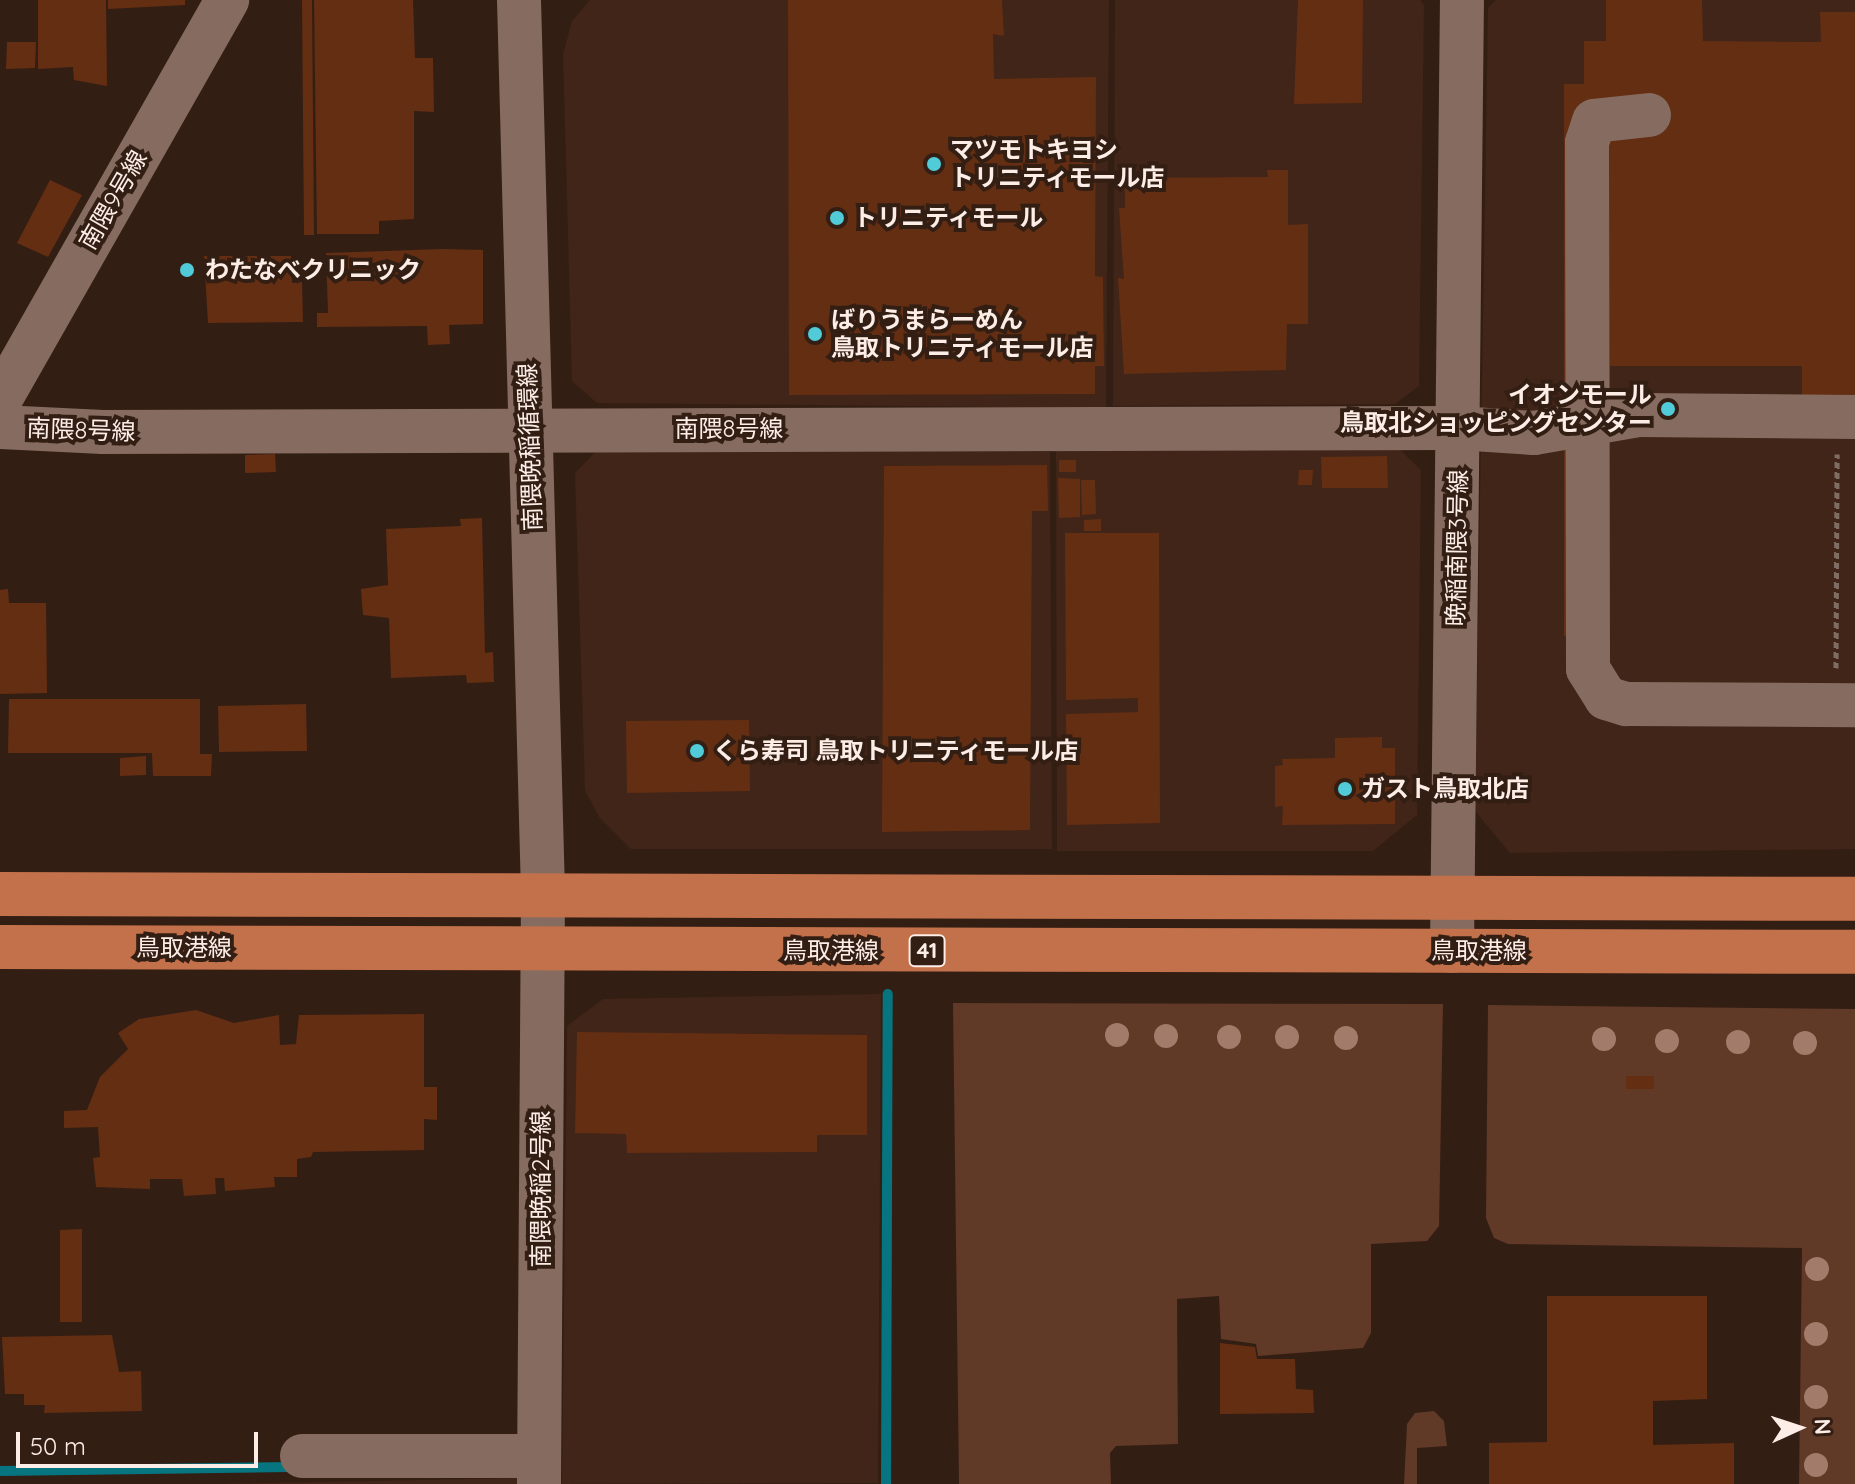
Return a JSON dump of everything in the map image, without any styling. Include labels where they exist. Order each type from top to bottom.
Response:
[{"type":"main road","points":[[11,889],[1855,899]]},
{"type":"main road","name":"鳥取港線","points":[[11,951],[1855,952]]},
{"type":"street","name":"南隈9号線","points":[[0,400],[227,0]]},
{"type":"street","name":"南隈晩稲循環線","points":[[519,0],[543,894]]},
{"type":"street","name":"晩稲南隈3号線","points":[[1452,951],[1462,0]]},
{"type":"street","points":[[1634,114],[1594,121],[1587,143],[1586,636],[1592,679],[1616,702],[1846,705]]},
{"type":"street","name":"南隈8号線","points":[[0,427],[103,432],[529,428],[1458,428],[1534,433],[1638,415],[1846,417]]},
{"type":"street","name":"南隈晩稲2号線","points":[[539,1470],[543,894]]},
{"type":"street","points":[[302,1456],[539,1470]]},
{"type":"path","points":[[1846,417],[1846,705]]},
{"type":"shaded area","name":"トリニティモール","points":[[590,0],[1109,0],[1106,408],[597,403],[572,381],[563,54],[572,21]]},
{"type":"shaded area","name":"イオンモール 鳥取北ショッピングセンター","points":[[1115,0],[1420,0],[1424,5],[1419,386],[1395,404],[1113,406]]},
{"type":"shaded area","name":"イオンモール 鳥取北ショッピングセンター","points":[[1496,0],[1855,0],[1855,849],[1510,853],[1475,811],[1488,8]]},
{"type":"shaded area","name":"イオンモール 鳥取北ショッピングセンター","points":[[1396,446],[1421,470],[1417,815],[1373,851],[1057,851],[1056,451]]},
{"type":"shaded area","points":[[600,447],[1050,452],[1052,849],[631,849],[599,817],[585,790],[575,473]]},
{"type":"shaded area","points":[[881,994],[878,1483],[562,1484],[567,1026],[603,999]]},
{"type":"shaded area","points":[[953,1003],[1443,1004],[1439,1226],[1427,1241],[1371,1244],[1371,1333],[1363,1348],[1258,1356],[1256,1344],[1221,1339],[1219,1296],[1177,1299],[1178,1444],[1116,1446],[1110,1453],[1111,1484],[959,1484]]},
{"type":"shaded area","points":[[1488,1005],[1855,1009],[1855,1484],[1799,1484],[1802,1248],[1508,1244],[1494,1238],[1486,1218]]},
{"type":"shaded area","points":[[1434,1411],[1444,1421],[1447,1446],[1417,1448],[1417,1484],[1404,1484],[1407,1424],[1415,1413]]},
{"type":"shaded area","points":[[525,1478],[524,1484],[218,1484]]},
{"type":"building","points":[[38,0],[106,0],[107,86],[74,80],[73,67],[38,69]]},
{"type":"building","points":[[108,0],[185,0],[185,5],[108,9]]},
{"type":"building","points":[[302,0],[312,0],[314,235],[304,235]]},
{"type":"building","points":[[314,0],[413,0],[415,58],[433,58],[434,112],[414,111],[414,219],[379,221],[379,234],[317,234]]},
{"type":"building","points":[[788,0],[1002,0],[1004,36],[993,34],[994,79],[1096,77],[1095,276],[1103,277],[1104,366],[1095,366],[1095,394],[789,395]]},
{"type":"building","points":[[1298,0],[1363,0],[1362,103],[1294,104]]},
{"type":"building","points":[[1606,0],[1702,0],[1703,41],[1821,42],[1820,12],[1855,12],[1855,396],[1802,396],[1802,366],[1610,366],[1609,636],[1564,636],[1564,84],[1584,84],[1584,41],[1606,41]]},
{"type":"building","points":[[7,42],[36,42],[35,68],[6,69]]},
{"type":"building","points":[[1267,170],[1288,170],[1288,225],[1308,224],[1308,324],[1287,324],[1286,370],[1124,374],[1118,278],[1124,279],[1119,208],[1125,208],[1125,178],[1268,177]]},
{"type":"building","points":[[50,180],[82,195],[48,257],[17,243]]},
{"type":"building","points":[[483,250],[483,324],[449,325],[450,344],[428,345],[427,326],[317,327],[317,313],[328,313],[326,253]]},
{"type":"building","points":[[204,256],[291,256],[292,283],[302,282],[303,322],[208,323]]},
{"type":"building","points":[[275,454],[276,472],[245,473],[245,455]]},
{"type":"building","points":[[1387,456],[1388,488],[1322,488],[1321,457]]},
{"type":"building","points":[[1059,460],[1076,460],[1076,472],[1059,472]]},
{"type":"building","points":[[1047,465],[1048,511],[1032,511],[1030,830],[882,832],[884,466]]},
{"type":"building","points":[[1299,470],[1313,470],[1312,485],[1298,485]]},
{"type":"building","points":[[1058,478],[1080,479],[1080,517],[1059,518]]},
{"type":"building","points":[[1081,480],[1095,480],[1096,514],[1082,515]]},
{"type":"building","points":[[482,518],[485,653],[493,652],[494,682],[467,683],[466,675],[391,678],[389,618],[363,615],[361,589],[388,585],[386,529],[461,526],[460,519]]},
{"type":"building","points":[[1101,519],[1101,531],[1084,531],[1084,520]]},
{"type":"building","points":[[1065,533],[1159,533],[1160,823],[1067,825],[1066,714],[1138,712],[1138,698],[1066,700]]},
{"type":"building","points":[[8,589],[9,603],[46,603],[47,693],[0,694],[0,590]]},
{"type":"building","points":[[9,699],[200,699],[200,754],[212,754],[211,776],[153,776],[152,753],[8,753]]},
{"type":"building","points":[[306,704],[307,751],[219,752],[218,706]]},
{"type":"building","points":[[749,720],[750,791],[627,793],[626,721]]},
{"type":"building","points":[[1382,737],[1382,748],[1395,748],[1395,824],[1282,825],[1283,806],[1275,807],[1275,766],[1283,765],[1282,759],[1335,758],[1335,738]]},
{"type":"building","points":[[146,756],[146,775],[120,776],[120,758]]},
{"type":"building","points":[[196,1010],[234,1023],[279,1015],[280,1045],[296,1044],[299,1015],[424,1014],[424,1087],[437,1087],[437,1120],[424,1119],[424,1150],[313,1152],[311,1157],[297,1159],[297,1177],[274,1177],[275,1187],[225,1191],[224,1178],[215,1178],[216,1194],[184,1196],[182,1179],[150,1179],[150,1189],[96,1187],[93,1158],[100,1157],[98,1127],[64,1128],[64,1111],[87,1110],[100,1077],[128,1049],[118,1033],[139,1019]]},
{"type":"building","points":[[577,1032],[867,1035],[867,1135],[817,1135],[817,1152],[627,1153],[626,1134],[575,1133]]},
{"type":"building","points":[[1626,1076],[1654,1076],[1654,1089],[1626,1089]]},
{"type":"building","points":[[82,1229],[82,1322],[60,1322],[60,1230]]},
{"type":"building","points":[[1547,1296],[1707,1296],[1707,1399],[1653,1401],[1653,1445],[1734,1443],[1734,1484],[1489,1484],[1489,1443],[1547,1442]]},
{"type":"building","points":[[112,1335],[119,1372],[141,1371],[142,1411],[44,1413],[45,1405],[24,1405],[24,1394],[5,1394],[2,1337]]},
{"type":"building","points":[[1220,1343],[1255,1347],[1257,1359],[1295,1359],[1296,1389],[1313,1390],[1314,1413],[1220,1414]]},
{"type":"waterway","points":[[886,1484],[888,994]]},
{"type":"waterway","points":[[0,1471],[289,1467]]},
{"type":"place","name":"マツモトキヨシ トリニティモール店","points":[[934,164]]},
{"type":"place","name":"トリニティモール","points":[[837,218]]},
{"type":"place","name":"わたなべクリニック","points":[[187,270]]},
{"type":"place","name":"ばりうまらーめん 鳥取トリニティモール店","points":[[815,334]]},
{"type":"place","name":"イオンモール 鳥取北ショッピングセンター","points":[[1668,409]]},
{"type":"place","name":"くら寿司 鳥取トリニティモール店","points":[[697,751]]},
{"type":"place","name":"ガスト鳥取北店","points":[[1345,789]]}]
